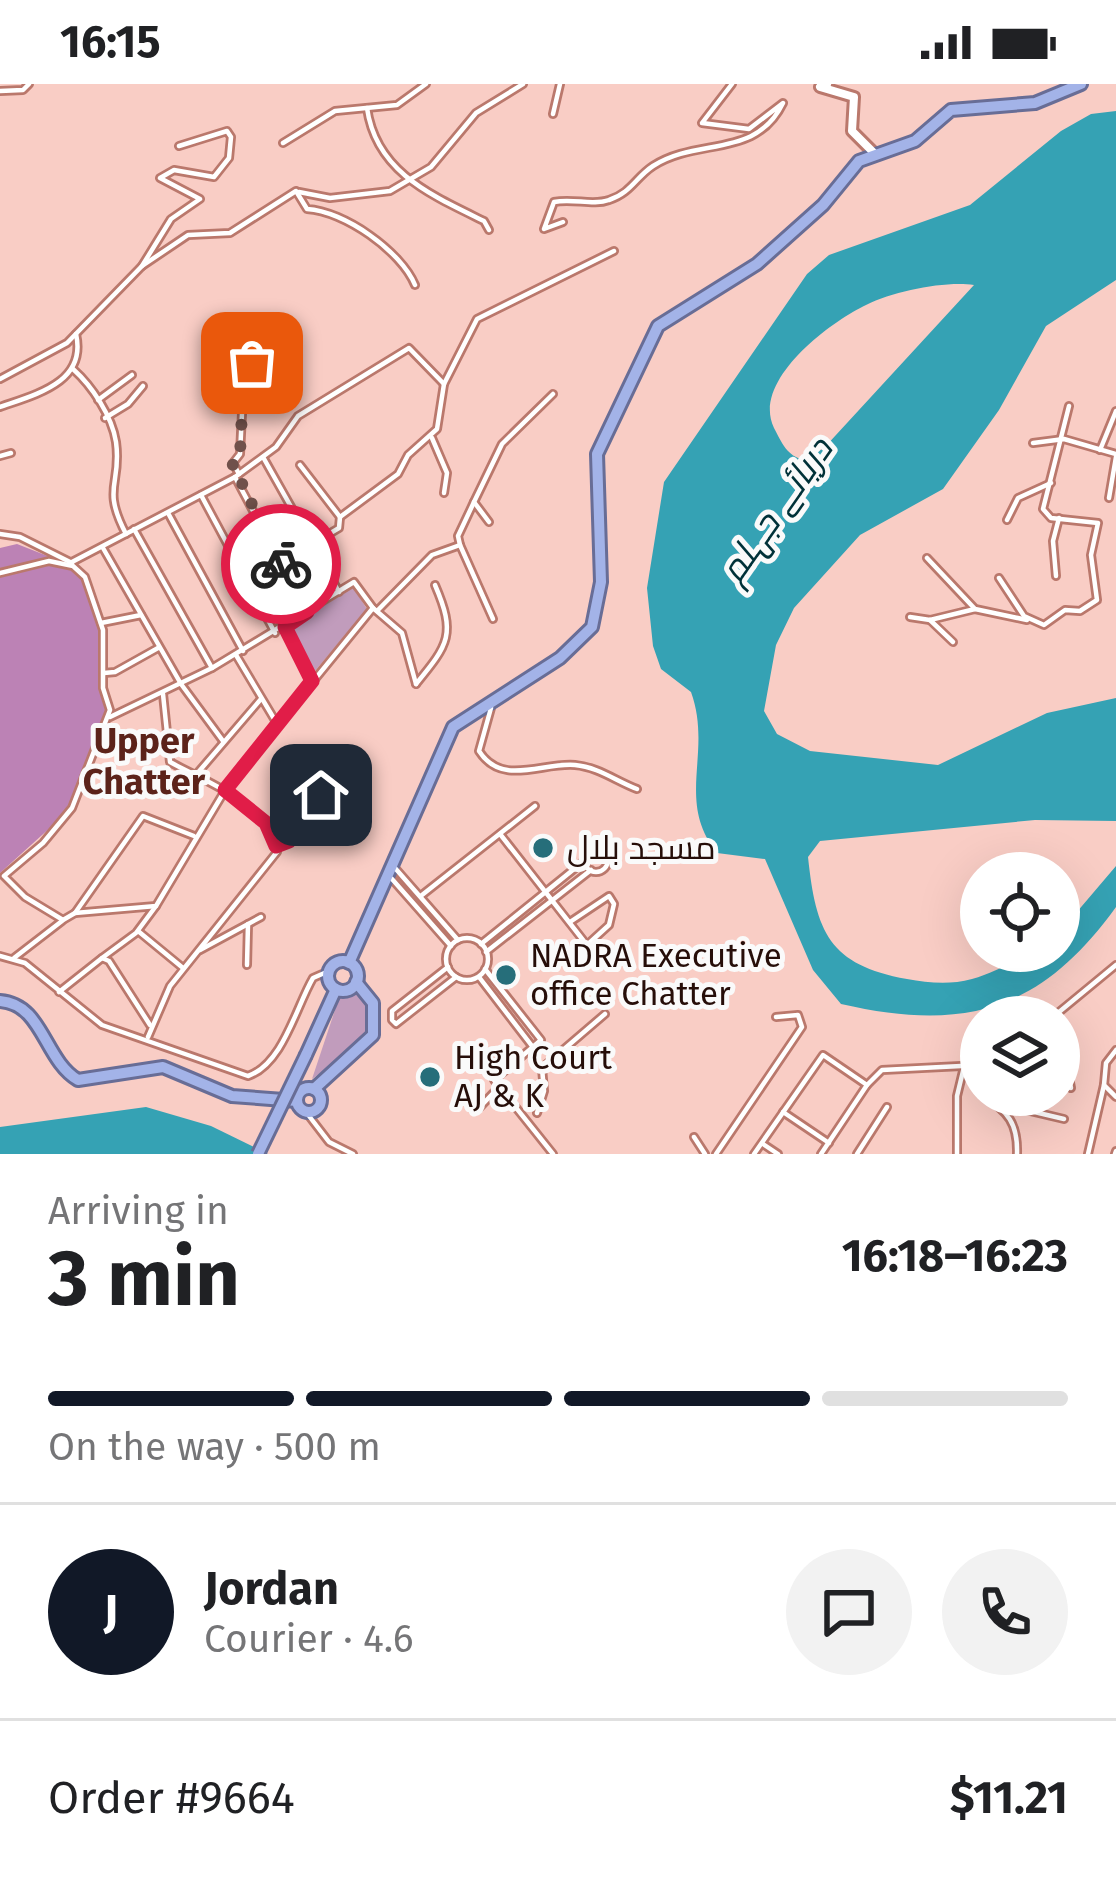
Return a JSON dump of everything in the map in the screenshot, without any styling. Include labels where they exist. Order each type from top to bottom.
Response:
[{"type":"highway","points":[[297,1100],[302,1090],[314,1089],[373,1035],[373,1003],[356,982],[349,963],[453,727],[560,658],[592,627],[601,582],[597,454],[658,326],[757,264],[823,206],[860,161],[915,141],[951,110],[1035,103],[1082,84]]},
{"type":"highway","points":[[258,1154],[336,989],[329,971],[340,962],[349,963]]},
{"type":"highway","points":[[336,989],[348,990],[356,982]]},
{"type":"highway","points":[[0,1001],[26,1011],[58,1064],[78,1080],[163,1067],[232,1096],[297,1100],[306,1112],[321,1103],[314,1089]]},
{"type":"main road","points":[[826,84],[820,87],[854,97],[852,130],[876,155]]},
{"type":"street","points":[[0,91],[23,90],[29,84]]},
{"type":"street","points":[[283,143],[335,111],[397,105],[426,84]]},
{"type":"street","points":[[0,379],[56,352],[142,266],[188,235],[230,233],[299,192],[330,198],[386,194],[460,138],[476,113],[524,84]]},
{"type":"street","points":[[553,115],[560,84]]},
{"type":"street","points":[[563,222],[544,229],[554,202],[579,197],[608,201],[636,187],[654,165],[761,135],[783,103],[749,129],[702,123],[732,84]]},
{"type":"street","points":[[367,107],[390,164],[489,230]]},
{"type":"street","points":[[142,266],[171,219],[200,199],[160,178],[174,170],[214,177],[229,158],[231,137],[226,131],[179,146]]},
{"type":"street","points":[[299,192],[307,209],[324,210],[401,259],[415,285]]},
{"type":"street","points":[[340,517],[398,474],[408,455],[431,435],[442,419],[445,384],[473,324],[484,313],[614,251]]},
{"type":"street","points":[[0,407],[48,390],[73,369],[80,354],[76,334]]},
{"type":"street","points":[[269,337],[244,372],[240,454],[232,463],[307,612]]},
{"type":"street","points":[[72,562],[237,475],[263,457],[298,416],[409,348],[445,384]]},
{"type":"street","points":[[73,369],[98,400],[116,440],[110,500],[126,534]]},
{"type":"street","points":[[245,394],[269,372]]},
{"type":"street","points":[[98,400],[132,375]]},
{"type":"street","points":[[105,418],[128,404],[142,386]]},
{"type":"street","points":[[493,619],[458,536],[502,444],[554,394]]},
{"type":"street","points":[[910,617],[930,620],[975,609],[1048,625],[1065,610],[1080,611],[1097,600],[1091,555],[1098,523],[1044,514],[1069,406]]},
{"type":"street","points":[[1100,450],[1116,411]]},
{"type":"street","points":[[431,435],[448,473],[444,493]]},
{"type":"street","points":[[1033,443],[1064,439],[1116,455],[1108,498]]},
{"type":"street","points":[[0,456],[11,453]]},
{"type":"street","points":[[263,457],[339,592]]},
{"type":"street","points":[[300,465],[340,517],[339,529],[312,544]]},
{"type":"street","points":[[1007,520],[1018,498],[1051,483]]},
{"type":"street","points":[[200,493],[275,633]]},
{"type":"street","points":[[474,502],[489,522]]},
{"type":"street","points":[[168,513],[277,724]]},
{"type":"street","points":[[1056,576],[1053,541],[1059,518]]},
{"type":"street","points":[[134,529],[212,668]]},
{"type":"street","points":[[0,535],[20,537],[72,562],[101,622],[109,717],[72,808],[43,843],[4,876],[11,887],[63,920]]},
{"type":"street","points":[[59,992],[138,931],[225,790],[375,609],[432,556],[460,545]]},
{"type":"street","points":[[103,548],[182,684],[224,741]]},
{"type":"street","points":[[927,558],[975,609]]},
{"type":"street","points":[[0,573],[49,560],[80,572]]},
{"type":"street","points":[[1000,578],[1022,613],[1033,621]]},
{"type":"street","points":[[109,717],[212,668],[354,582],[402,633],[416,684],[446,641],[449,619],[435,585]]},
{"type":"street","points":[[101,622],[141,615]]},
{"type":"street","points":[[930,620],[953,642]]},
{"type":"street","points":[[285,627],[312,681]]},
{"type":"street","points":[[104,673],[115,672],[160,647]]},
{"type":"street","points":[[148,1037],[184,968],[270,865],[276,846],[266,823],[225,790],[195,776],[166,754],[163,694]]},
{"type":"street","points":[[195,776],[261,699]]},
{"type":"street","points":[[492,702],[479,752],[483,759],[517,775],[577,765],[637,789]]},
{"type":"street","points":[[276,846],[289,841],[321,795],[321,779]]},
{"type":"street","points":[[422,895],[536,806]]},
{"type":"street","points":[[14,958],[75,913],[143,816],[197,837]]},
{"type":"street","points":[[500,834],[585,942],[609,925],[614,904],[609,896],[570,922]]},
{"type":"street","points":[[481,944],[584,861],[591,849],[604,852],[605,866],[590,870],[487,952]]},
{"type":"street","points":[[584,861],[590,870]]},
{"type":"street","points":[[388,869],[422,895],[458,940],[481,944],[487,952],[479,976],[456,977],[396,1024],[392,1011],[448,967],[451,946],[458,940]]},
{"type":"street","points":[[388,869],[451,946]]},
{"type":"street","points":[[0,897],[11,887]]},
{"type":"street","points":[[75,913],[156,906]]},
{"type":"street","points":[[195,953],[261,917]]},
{"type":"street","points":[[247,965],[248,924]]},
{"type":"street","points":[[138,931],[184,968]]},
{"type":"street","points":[[0,956],[14,958],[102,1025],[148,1037],[240,1074],[255,1075],[282,1041],[313,978],[329,971]]},
{"type":"street","points":[[102,958],[109,961],[151,1027]]},
{"type":"street","points":[[1078,996],[1116,965]]},
{"type":"street","points":[[448,967],[456,977]]},
{"type":"street","points":[[485,969],[541,1040],[494,1080],[553,1154]]},
{"type":"street","points":[[479,976],[532,1046]]},
{"type":"street","points":[[537,1113],[544,1091],[542,1068],[604,1014]]},
{"type":"street","points":[[716,1154],[802,1027],[798,1015],[776,1017]]},
{"type":"street","points":[[1088,1154],[1106,1064],[1116,1050]]},
{"type":"street","points":[[754,1154],[823,1055],[867,1085]]},
{"type":"street","points":[[821,1154],[882,1070],[960,1067]]},
{"type":"street","points":[[957,1154],[960,1084]]},
{"type":"street","points":[[1105,1085],[1116,1097]]},
{"type":"street","points":[[480,1107],[499,1087]]},
{"type":"street","points":[[857,1154],[887,1107]]},
{"type":"street","points":[[306,1112],[329,1142],[353,1154]]},
{"type":"street","points":[[782,1112],[829,1143]]},
{"type":"street","points":[[1008,1116],[1017,1129],[1017,1154]]},
{"type":"street","points":[[1051,1116],[1064,1119]]},
{"type":"street","points":[[694,1138],[705,1154]]},
{"type":"street","points":[[761,1143],[778,1154]]},
{"type":"shaded area","points":[[17,544],[73,566],[85,577],[103,630],[103,688],[110,710],[72,808],[0,873],[0,548]]},
{"type":"shaded area","points":[[353,587],[367,609],[315,671],[299,652],[291,627]]},
{"type":"shaded area","points":[[343,986],[362,994],[367,1010],[364,1035],[312,1079]]},
{"type":"water","name":"دریائے جہلم","points":[[1116,111],[1116,280],[1046,326],[999,410],[943,489],[860,535],[794,608],[776,645],[764,711],[777,734],[810,751],[938,765],[1047,713],[1116,698],[1116,821],[1035,820],[820,841],[808,857],[822,925],[831,941],[860,965],[939,983],[991,972],[1055,972],[1017,996],[960,996],[960,1013],[885,1012],[841,1004],[813,970],[765,859],[717,853],[698,814],[697,714],[691,692],[661,669],[653,646],[647,588],[664,482],[807,274],[829,255],[970,205],[1061,131],[1091,114]],"holes":[[[974,285],[824,448],[804,460],[786,448],[770,410],[774,391],[798,355],[833,325],[878,300],[934,286]]]},
{"type":"water","points":[[1116,866],[1116,907],[1080,949],[1080,908]]},
{"type":"water","points":[[146,1107],[211,1126],[268,1154],[0,1154],[0,1127]]},
{"type":"way so far","points":[[252,363],[244,372],[240,454],[232,463],[281,564]]},
{"type":"place","name":"مسجد بلال","points":[[543,848]]},
{"type":"place","name":"NADRA Executive office Chatter","points":[[506,975]]},
{"type":"place","name":"High Court AJ & K","points":[[430,1077]]},
{"type":"district","name":"Upper Chatter","points":[[144,762]]},
{"type":"route","points":[[281,564],[307,612],[285,627],[312,681],[225,790],[266,823],[276,846],[289,841],[321,795]]}]
